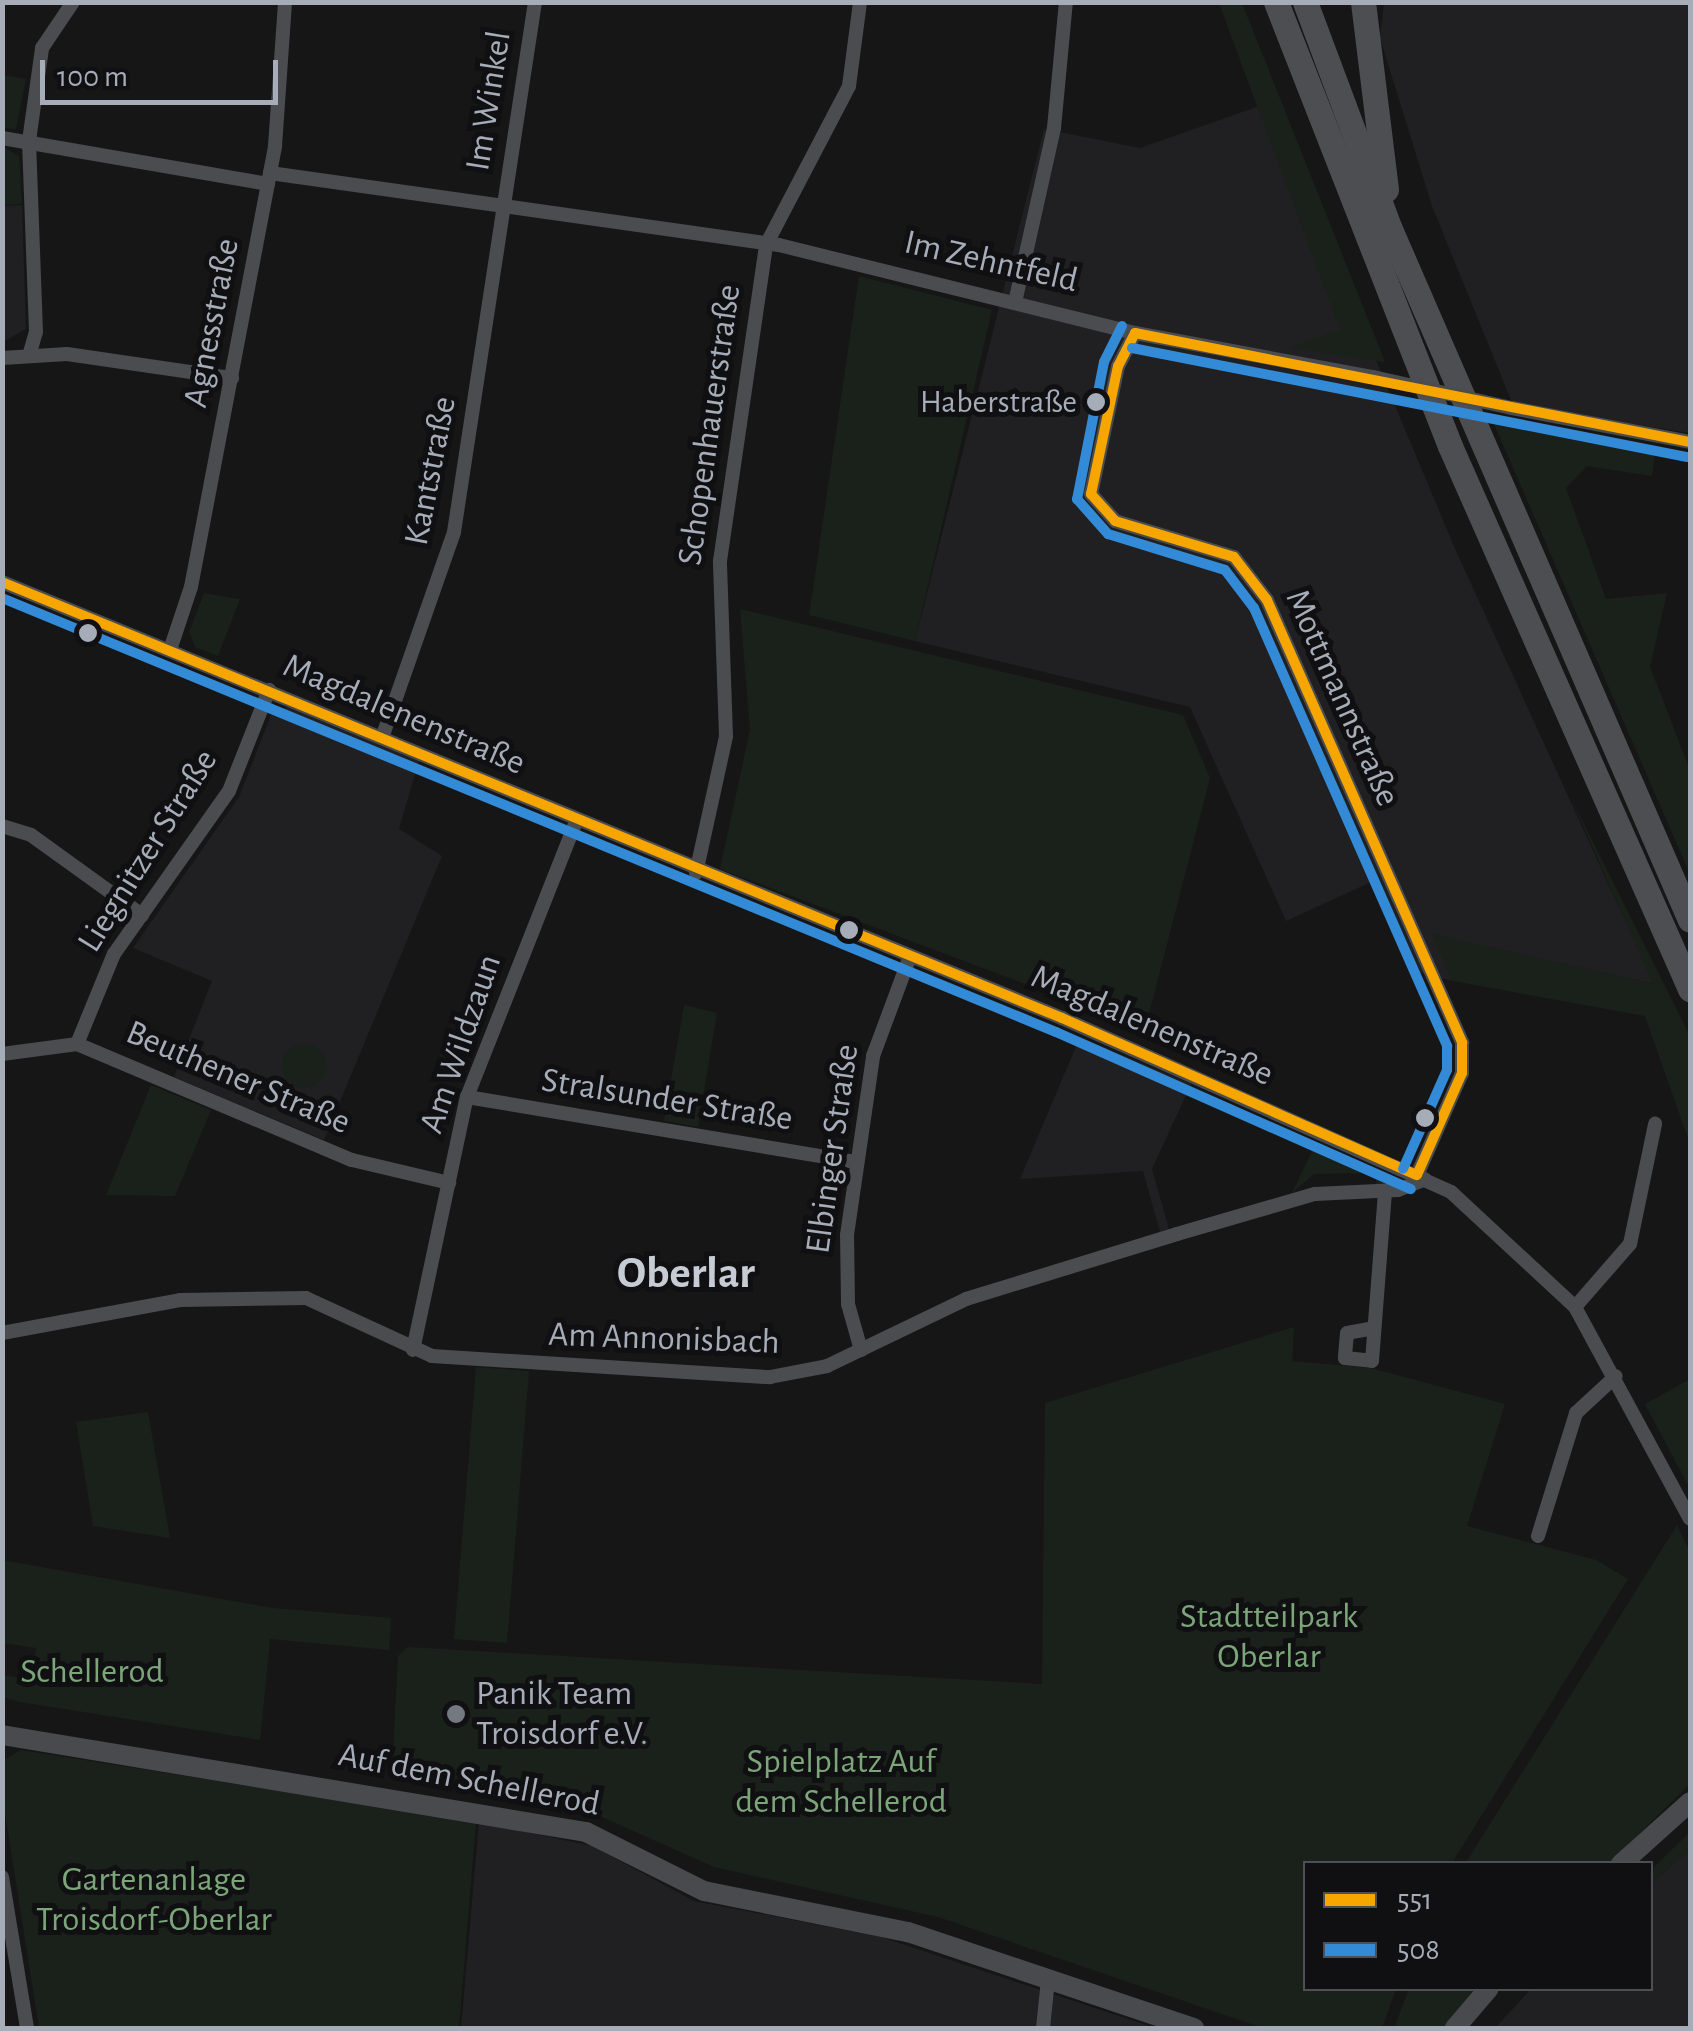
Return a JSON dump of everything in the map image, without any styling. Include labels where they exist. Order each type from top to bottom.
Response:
[{"type":"highway","points":[[1276,2],[1450,446],[1690,990]]},
{"type":"highway","points":[[1305,2],[1390,229],[1690,920]]},
{"type":"highway","points":[[1363,2],[1390,229]]},
{"type":"street","points":[[29,356],[36,332],[29,141],[42,48],[73,2]]},
{"type":"street","name":"Agnesstraße","points":[[170,650],[191,588],[269,179],[285,2]]},
{"type":"street","name":"Im Winkel","points":[[505,209],[536,2]]},
{"type":"street","name":"Schopenhauerstraße","points":[[696,873],[726,736],[720,561],[766,246],[849,86],[860,2]]},
{"type":"street","points":[[1016,298],[1054,128],[1066,2]]},
{"type":"street","name":"Im Zehntfeld","points":[[2,138],[269,179],[766,246],[1016,298],[1135,333],[1690,442]]},
{"type":"street","name":"Kantstraße","points":[[383,735],[454,532],[505,209]]},
{"type":"street","name":"Mottmannstraße","points":[[1135,333],[1118,366],[1091,494],[1115,521],[1234,556],[1267,600],[1462,1043],[1462,1073],[1421,1177]]},
{"type":"street","points":[[2,358],[29,356],[232,378]]},
{"type":"street","name":"Magdalenenstraße","points":[[2,582],[383,735],[576,822],[1421,1177],[1477,1208],[1575,1307],[1616,1376],[1690,1519]]},
{"type":"street","name":"Liegnitzer Straße","points":[[77,1044],[114,954],[229,790],[270,690]]},
{"type":"street","name":"Am Wildzaun","points":[[413,1350],[467,1097],[576,822]]},
{"type":"street","points":[[2,826],[31,836],[142,914]]},
{"type":"street","name":"Elbinger Straße","points":[[862,1350],[846,1274],[857,1162],[873,1056],[909,959]]},
{"type":"street","name":"Beuthener Straße","points":[[2,1054],[77,1044],[352,1160],[449,1182]]},
{"type":"street","name":"Stralsunder Straße","points":[[467,1097],[857,1162]]},
{"type":"street","points":[[1575,1307],[1630,1244],[1655,1124]]},
{"type":"street","name":"Am Annonisbach","points":[[2,1333],[180,1300],[302,1298],[413,1350],[740,1379],[799,1374],[862,1350],[966,1299],[1316,1194],[1385,1191],[1421,1177]]},
{"type":"street","points":[[1370,1329],[1385,1191]]},
{"type":"street","points":[[1538,1536],[1576,1413],[1616,1376]]},
{"type":"street","name":"Auf dem Schellerod","points":[[2,1735],[569,1828],[704,1890],[908,1932],[1194,2028]]},
{"type":"street","points":[[1624,1861],[1685,1805]]},
{"type":"street","points":[[2,1877],[27,2028]]},
{"type":"street","points":[[1044,2028],[1048,1980]]},
{"type":"street","points":[[1455,2028],[1486,1991]]},
{"type":"shaded area","points":[[1384,3],[1690,3],[1690,433],[1513,405],[1432,206],[1380,38]]},
{"type":"shaded area","points":[[1268,103],[1456,551],[1654,984],[1433,935],[1453,981],[1412,971],[1371,882],[1286,921],[1190,707],[915,641],[1044,129],[1140,148]]},
{"type":"shaded area","points":[[22,205],[26,329],[3,342],[3,206]]},
{"type":"shaded area","points":[[287,707],[419,760],[399,829],[442,856],[324,1140],[174,1077],[212,981],[133,948],[239,797],[271,715]]},
{"type":"shaded area","points":[[1080,1037],[1191,1084],[1152,1169],[1169,1229],[1160,1232],[1143,1171],[1020,1179]]},
{"type":"shaded area","points":[[479,1822],[592,1846],[694,1901],[881,1937],[1155,2028],[461,2028]]},
{"type":"shaded area","points":[[1690,1850],[1690,2028],[1495,2028],[1529,1991],[1653,1991],[1653,1881]]},
{"type":"green space","points":[[1219,3],[1242,3],[1385,362],[1288,348],[1340,330]]},
{"type":"green space","points":[[3,75],[26,79],[16,129],[3,128]]},
{"type":"green space","points":[[3,147],[19,156],[22,204],[3,205]]},
{"type":"green space","points":[[859,276],[992,310],[915,641],[809,615]]},
{"type":"green space","points":[[1494,424],[1656,448],[1652,476],[1587,466],[1566,488],[1606,599],[1667,593],[1650,667],[1690,770],[1690,874]]},
{"type":"green space","points":[[204,593],[240,599],[218,656],[195,647],[189,632]]},
{"type":"green space","points":[[740,609],[1183,715],[1210,778],[1145,1029],[720,869],[750,730]]},
{"type":"green space","points":[[1570,796],[1690,1036],[1690,1144],[1645,1016],[1453,981],[1432,934],[1653,984]]},
{"type":"green space","points":[[684,1005],[717,1013],[698,1127],[664,1121]]},
{"type":"green space","points":[[304,1044],[319,1051],[326,1066],[319,1081],[304,1088],[289,1081],[282,1066],[289,1051]]},
{"type":"green space","points":[[151,1085],[211,1110],[175,1196],[106,1195]]},
{"type":"green space","points":[[1316,1143],[1389,1176],[1387,1186],[1376,1186],[1376,1173],[1314,1174],[1292,1193]]},
{"type":"green space","name":"Stadtteilpark Oberlar","points":[[1294,1327],[1292,1361],[1371,1368],[1505,1404],[1467,1526],[1596,1560],[1628,1579],[1453,1861],[1303,1861],[1303,1991],[1395,1991],[1382,2028],[1263,2028],[938,1917],[714,1867],[573,1804],[392,1772],[398,1656],[408,1647],[1042,1684],[1045,1403]]},
{"type":"green space","points":[[476,1367],[529,1371],[507,1643],[454,1639]]},
{"type":"green space","points":[[1690,1379],[1690,1480],[1688,1485],[1645,1404]]},
{"type":"green space","points":[[148,1412],[170,1538],[93,1526],[76,1422]]},
{"type":"green space","points":[[1677,1525],[1690,1552],[1690,1784],[1611,1861],[1467,1861]]},
{"type":"green space","name":"Schellerod","points":[[2,1560],[273,1608],[391,1618],[389,1650],[270,1639],[260,1740],[20,1702],[3,1697],[3,1675],[32,1680],[36,1648],[3,1643]]},
{"type":"green space","name":"Gartenanlage Troisdorf-Oberlar","points":[[21,1750],[476,1822],[459,2028],[39,2028],[3,1801],[2,1761]]},
{"type":"green space","points":[[1690,1832],[1690,1850],[1653,1881],[1653,1868]]},
{"type":"green space","points":[[1408,1991],[1475,1991],[1443,2028],[1394,2028]]},
{"type":"transit line","name":"508","points":[[1122,326],[1104,362],[1077,499],[1108,534],[1225,570],[1254,608],[1447,1046],[1447,1070],[1403,1169]]},
{"type":"transit line","name":"551","points":[[1135,333],[1118,366],[1091,494],[1115,521],[1234,557],[1267,600],[1462,1043],[1462,1073],[1417,1175]]},
{"type":"transit line","name":"551","points":[[1135,333],[1690,442]]},
{"type":"transit line","name":"508","points":[[1132,348],[1687,457]]},
{"type":"transit line","name":"551","points":[[2,582],[1062,1018],[1417,1175]]},
{"type":"transit line","name":"508","points":[[2,598],[1056,1032],[1411,1189]]},
{"type":"place","name":"Haberstraße","points":[[1096,402]]},
{"type":"place","name":"Panik Team Troisdorf e.V.","points":[[456,1714]]},
{"type":"district","name":"Oberlar","points":[[686,1274]]},
{"type":"park label","name":"Spielplatz Auf dem Schellerod","points":[[841,1782]]}]
